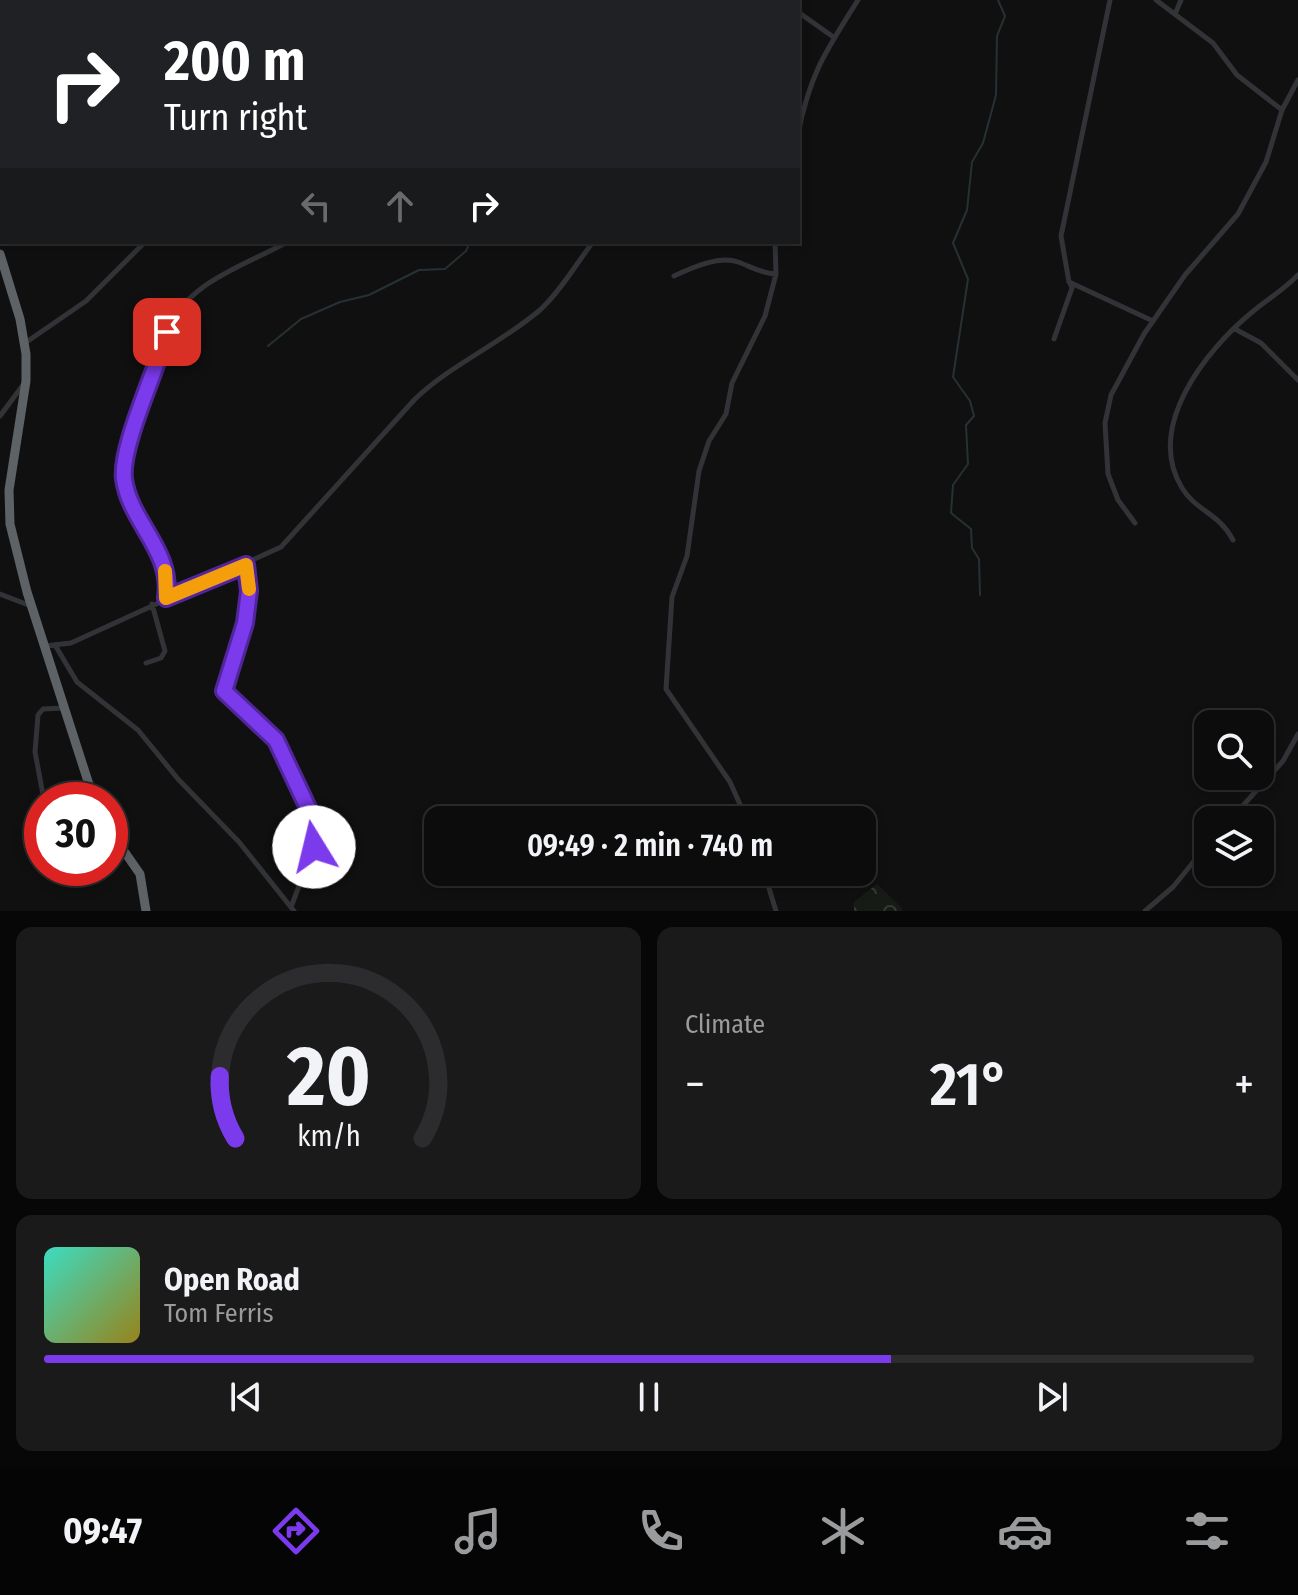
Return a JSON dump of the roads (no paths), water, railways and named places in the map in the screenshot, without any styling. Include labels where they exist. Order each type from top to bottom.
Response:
[{"type":"highway","points":[[0,254],[25,343],[26,381],[12,462],[9,508],[18,561],[32,606],[50,646],[88,782]]},
{"type":"highway","points":[[128,857],[140,874],[146,911]]},
{"type":"street","points":[[800,125],[808,89],[832,36],[858,0]]},
{"type":"street","points":[[1054,339],[1072,288],[1061,236],[1110,0]]},
{"type":"street","points":[[1156,0],[1213,43],[1243,81],[1282,110]]},
{"type":"street","points":[[1175,14],[1181,0]]},
{"type":"street","points":[[800,13],[832,36]]},
{"type":"street","points":[[1135,523],[1118,500],[1108,474],[1105,423],[1111,395],[1153,321],[1185,275],[1238,214],[1266,162],[1282,110],[1298,80]]},
{"type":"street","points":[[25,343],[86,301],[143,244]]},
{"type":"street","points":[[166,598],[164,565],[156,544],[138,519],[124,480],[124,461],[134,426],[167,332],[184,308],[221,274],[283,244]]},
{"type":"street","points":[[292,909],[239,842],[178,779],[138,730],[77,682],[50,646],[71,643],[152,604],[246,565],[289,540],[326,495],[433,382],[497,343],[542,308],[591,244]]},
{"type":"street","points":[[741,806],[730,782],[666,689],[670,615],[672,597],[687,556],[705,451],[726,414],[732,383],[760,330],[776,274],[775,244]]},
{"type":"street","points":[[674,276],[693,267],[726,260],[760,273],[776,274]]},
{"type":"street","points":[[1233,540],[1223,522],[1199,506],[1181,486],[1171,440],[1173,422],[1194,379],[1234,329],[1298,275]]},
{"type":"street","points":[[1069,282],[1153,321]]},
{"type":"street","points":[[1234,329],[1261,343],[1298,380]]},
{"type":"street","points":[[0,416],[26,381]]},
{"type":"street","points":[[246,565],[249,591],[245,623],[224,691],[276,740],[309,810],[314,847],[292,909]]},
{"type":"street","points":[[0,594],[32,606]]},
{"type":"street","points":[[146,663],[161,658],[165,651],[152,604]]},
{"type":"street","points":[[41,782],[35,752],[38,715],[43,709],[65,708]]},
{"type":"street","points":[[1243,806],[1283,761],[1298,734]]},
{"type":"street","points":[[1145,911],[1173,887],[1194,861]]},
{"type":"street","points":[[768,886],[776,911]]},
{"type":"waterway","points":[[980,595],[979,559],[972,548],[971,529],[951,513],[953,485],[968,464],[966,425],[974,416],[970,401],[953,377],[968,279],[953,243],[967,210],[972,162],[983,143],[996,95],[997,36],[1005,16],[998,0]]},
{"type":"waterway","points":[[268,346],[301,319],[340,302],[369,295],[419,270],[445,269],[466,251],[469,244]]}]
